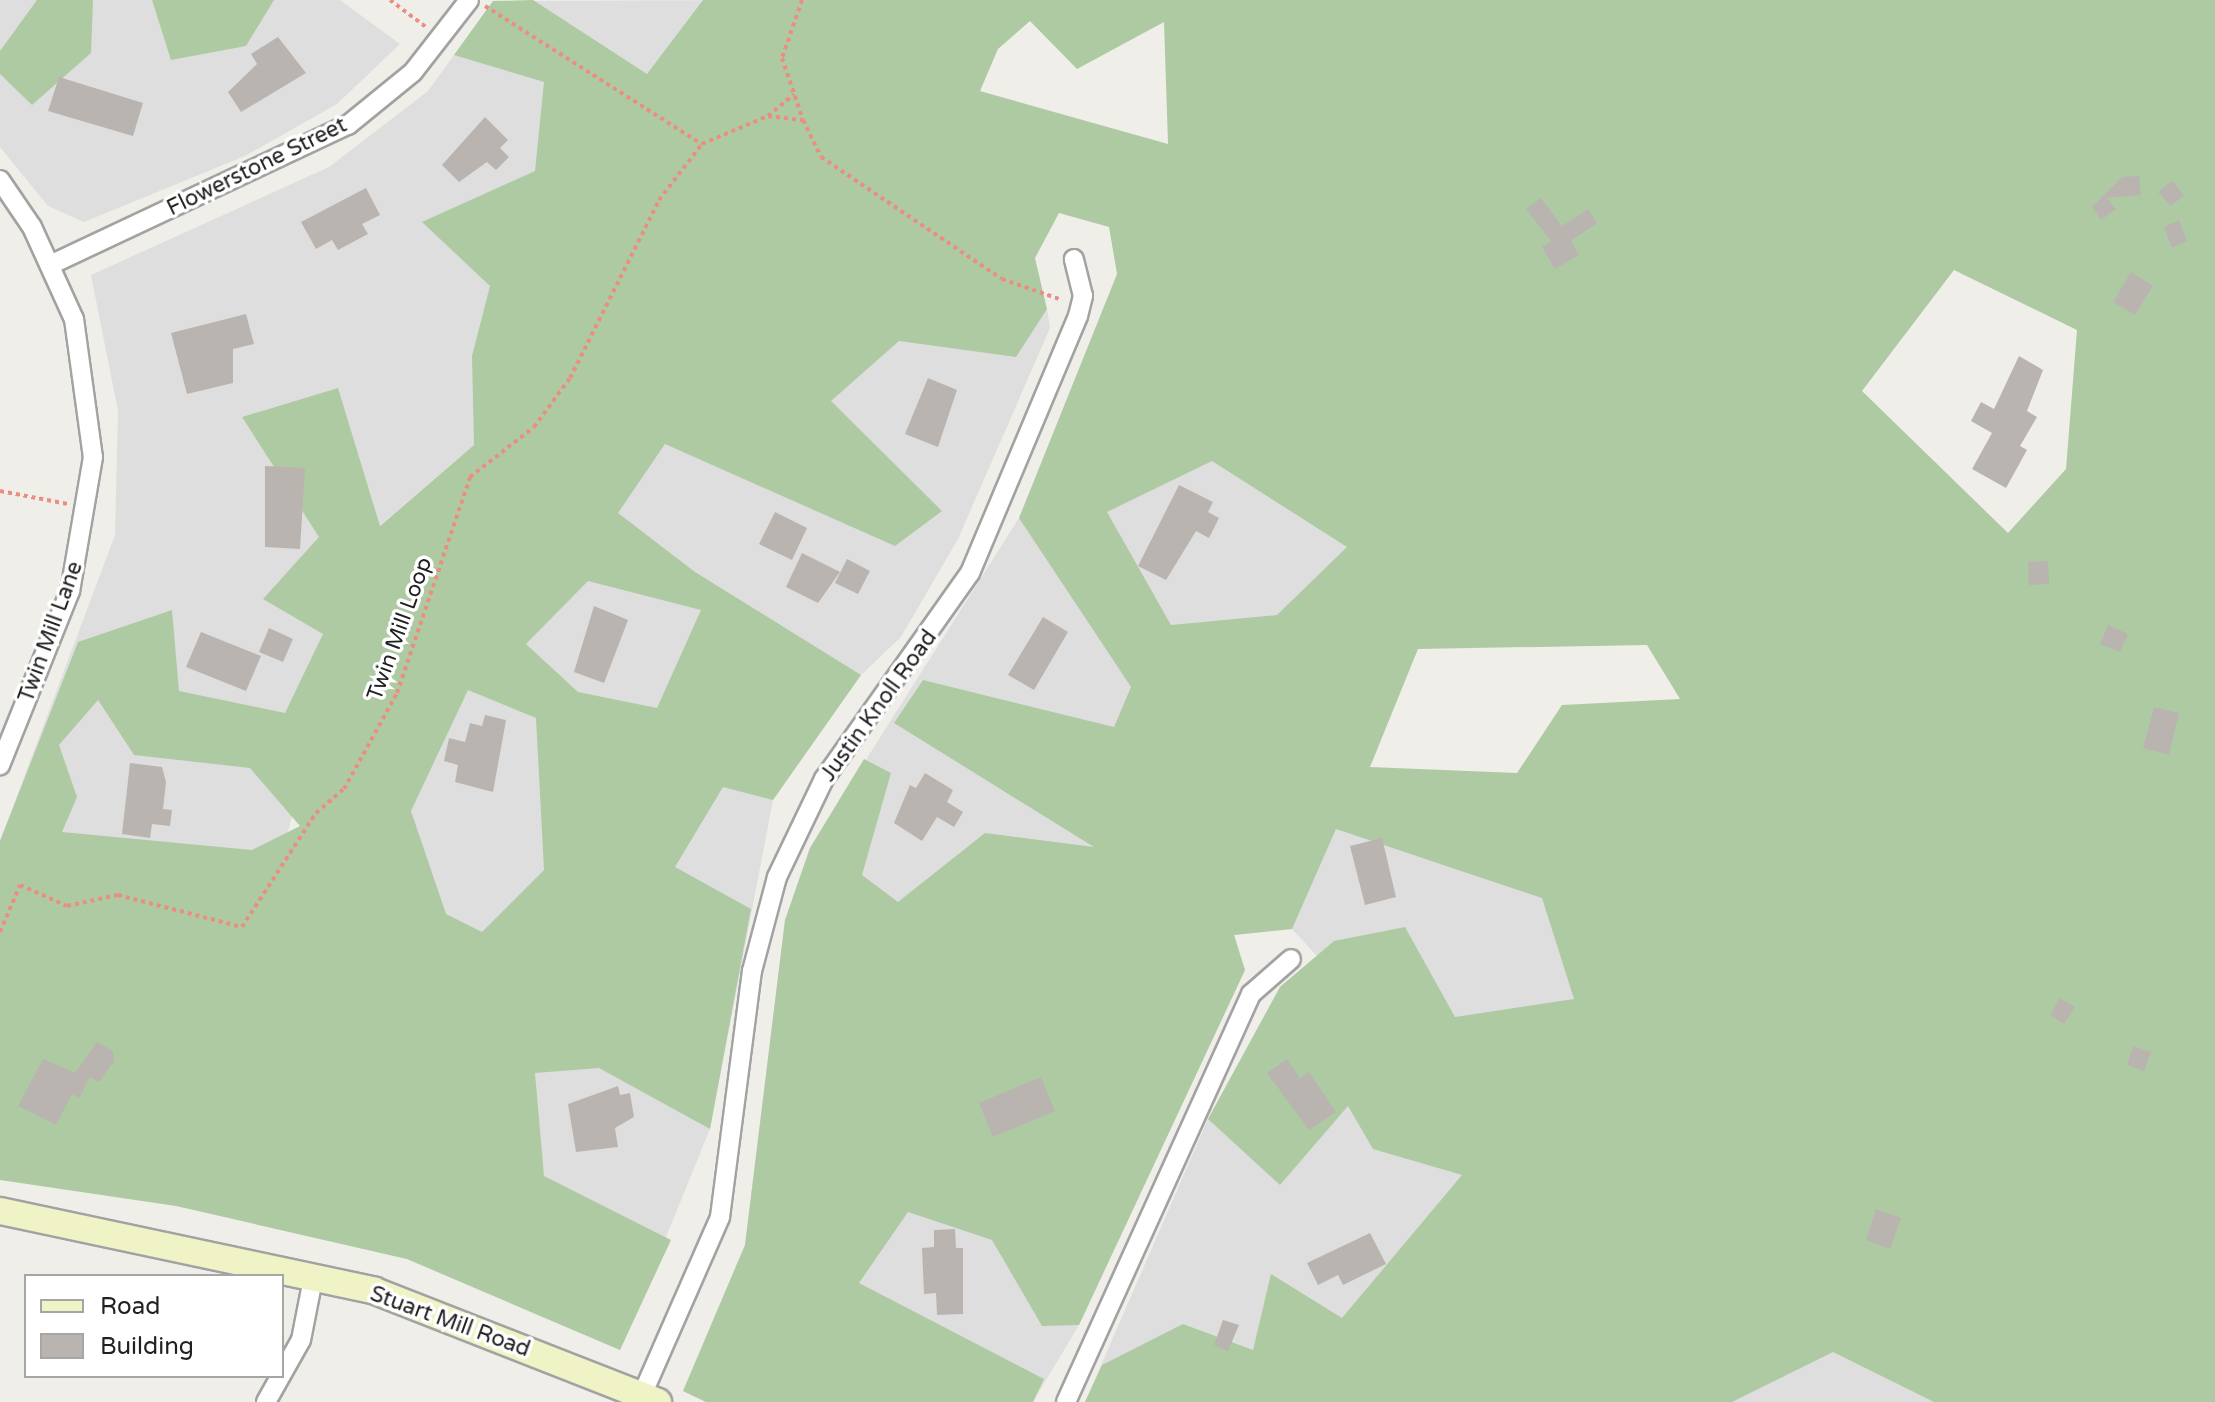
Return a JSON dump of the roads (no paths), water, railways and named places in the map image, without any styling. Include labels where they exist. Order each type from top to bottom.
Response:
[{"type":"main road","name":"Stuart Mill Road","points":[[0,1211],[313,1279],[451,1318],[650,1398]]},
{"type":"street","name":"Flowerstone Street","points":[[52,264],[337,131],[382,101],[442,39],[469,0]]},
{"type":"street","name":"Twin Mill Lane","points":[[0,180],[52,264],[85,362],[93,457],[89,509],[70,591],[4,741],[0,765]]},
{"type":"street","name":"Justin Knoll Road","points":[[650,1398],[720,1217],[738,1123],[748,997],[777,877],[824,779],[970,573],[1083,296],[1074,259]]},
{"type":"street","points":[[1066,1402],[1251,994],[1291,959]]},
{"type":"street","points":[[284,1370],[301,1340],[313,1279]]},
{"type":"street","points":[[266,1402],[280,1378]]}]
